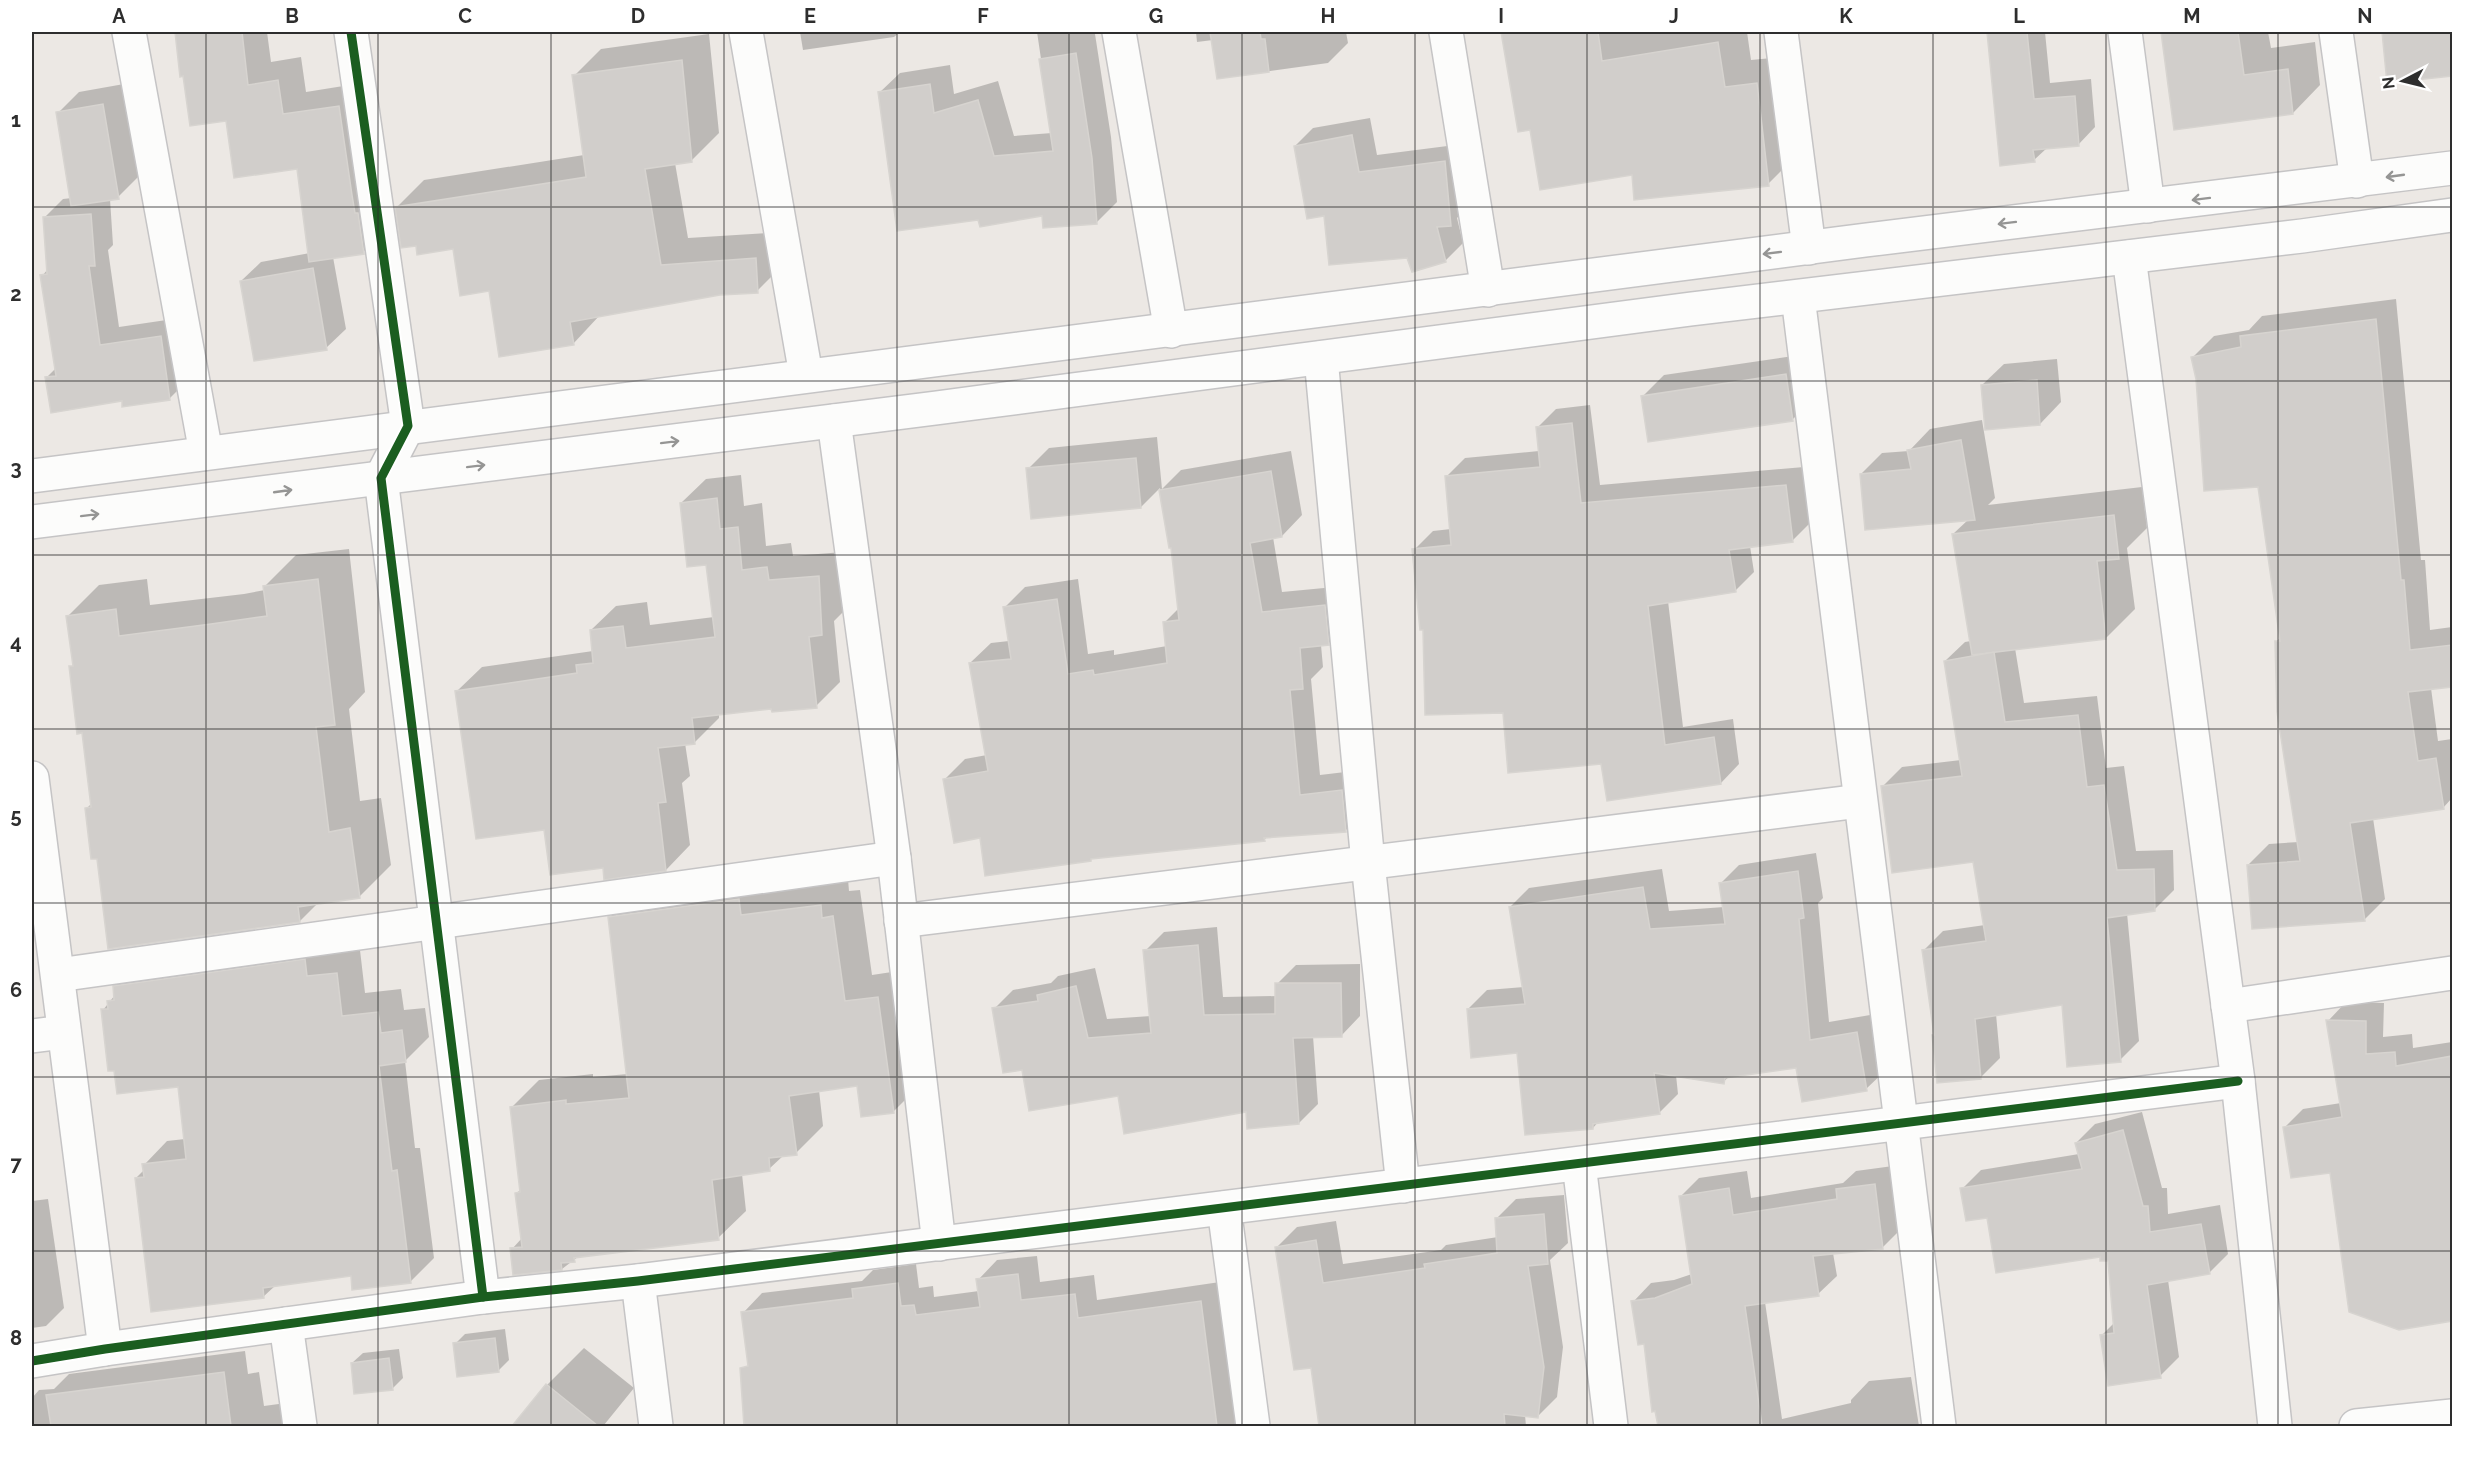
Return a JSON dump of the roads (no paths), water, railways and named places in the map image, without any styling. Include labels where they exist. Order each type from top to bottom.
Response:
[{"type":"street","points":[[129,32],[206,453]]},
{"type":"street","points":[[351,32],[408,426],[381,478],[483,1297]]},
{"type":"street","points":[[746,32],[806,375]]},
{"type":"street","points":[[1119,32],[1171,331]]},
{"type":"street","points":[[1446,32],[1488,290]]},
{"type":"street","points":[[1781,32],[1809,248]]},
{"type":"street","points":[[2125,32],[2148,206]]},
{"type":"street","points":[[2336,32],[2357,181]]},
{"type":"street","points":[[32,476],[806,375],[1171,331],[1809,248],[2452,168]]},
{"type":"street","points":[[32,522],[2452,215]]},
{"type":"street","points":[[2129,257],[2238,1081],[2274,1426]]},
{"type":"street","points":[[1798,297],[1939,1426]]},
{"type":"street","points":[[1321,358],[1368,863],[1402,1186]]},
{"type":"street","points":[[834,421],[894,858],[939,1244]]},
{"type":"street","points":[[32,778],[105,1349]]},
{"type":"street","points":[[901,921],[1860,801]]},
{"type":"street","points":[[58,975],[894,858]]},
{"type":"street","points":[[2228,1006],[2452,974]]},
{"type":"street","points":[[32,1036],[64,1032]]},
{"type":"street","points":[[32,1361],[483,1297],[638,1281],[939,1244],[2238,1081]]},
{"type":"street","points":[[1579,1164],[1611,1426]]},
{"type":"street","points":[[1224,1208],[1253,1426]]},
{"type":"street","points":[[638,1281],[656,1426]]},
{"type":"street","points":[[286,1324],[300,1426]]},
{"type":"street","points":[[2356,1426],[2452,1416]]}]
